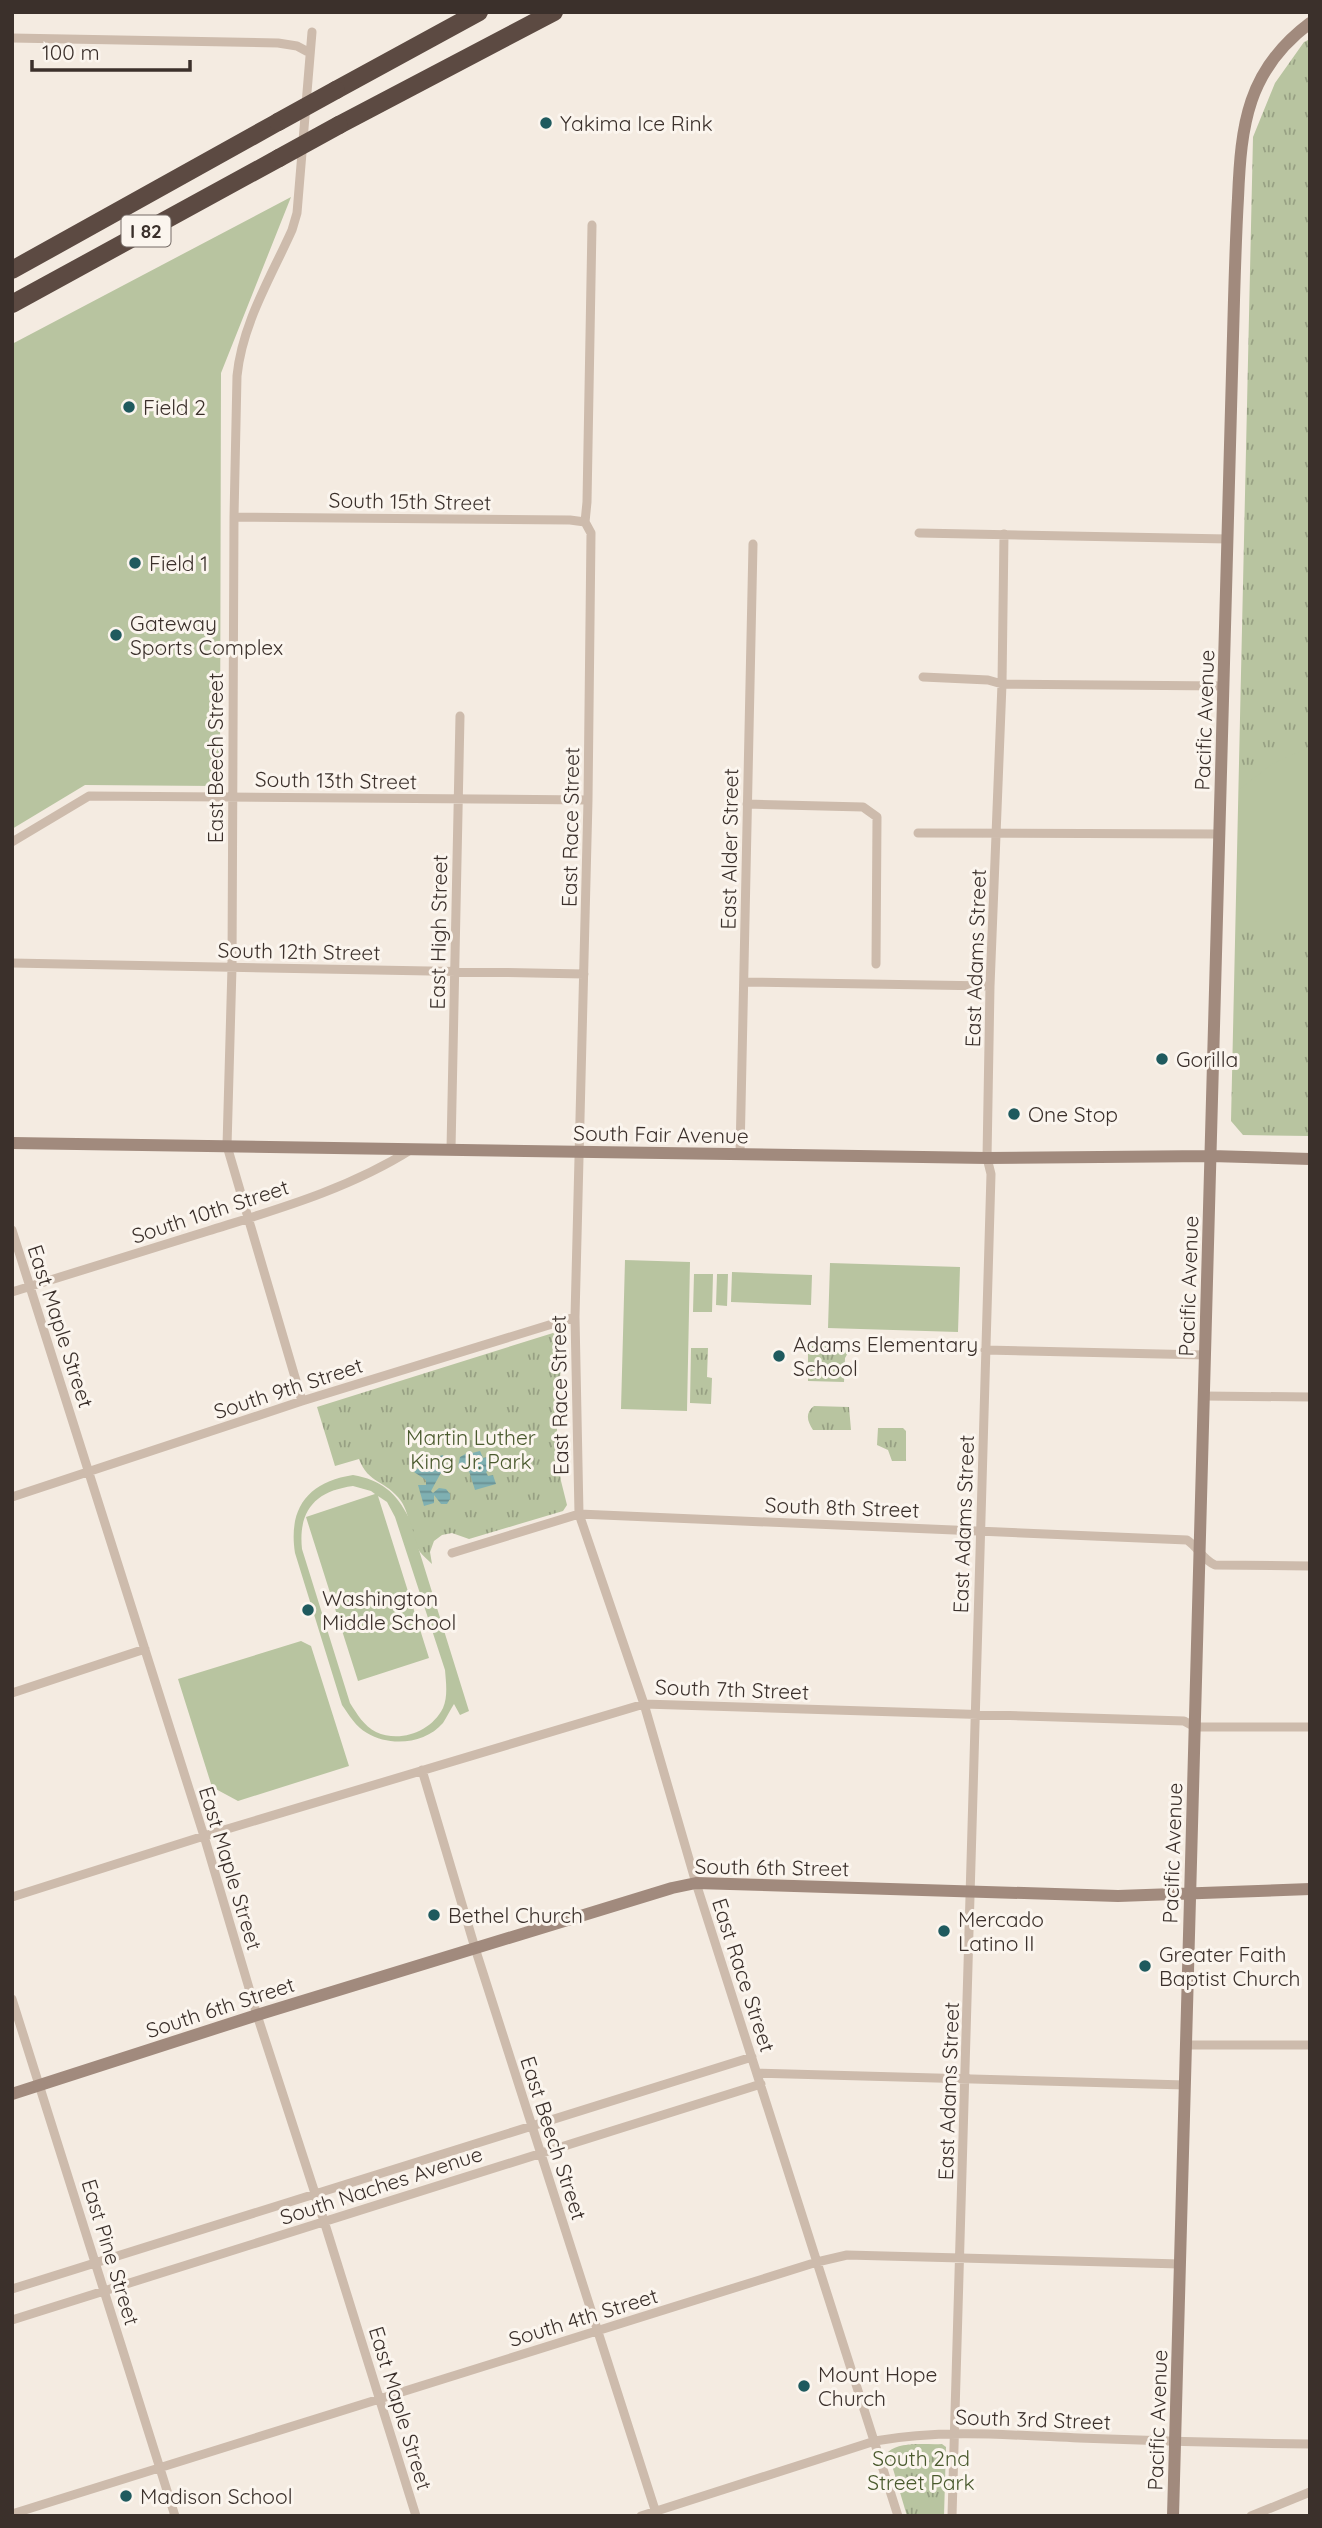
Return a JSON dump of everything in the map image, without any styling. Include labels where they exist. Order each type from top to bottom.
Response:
[{"type":"highway","name":"I 82","points":[[12,270],[480,12]]},
{"type":"highway","name":"I 82","points":[[12,304],[339,125],[554,12]]},
{"type":"street","name":"Pacific Avenue","points":[[1173,2516],[1240,151],[1244,121],[1250,103],[1270,64],[1294,35],[1310,23]]},
{"type":"street","name":"East Beech Street","points":[[302,1401],[227,1146],[232,967],[234,517],[239,355],[247,327],[292,230],[297,213],[312,32]]},
{"type":"street","points":[[12,38],[278,43],[297,46],[310,53]]},
{"type":"street","name":"East Race Street","points":[[592,225],[585,522],[591,533],[588,800],[575,1317],[579,1514],[644,1704],[696,1883],[898,2516]]},
{"type":"street","name":"South 15th Street","points":[[234,517],[585,522]]},
{"type":"street","points":[[919,533],[1228,539]]},
{"type":"street","name":"East Adams Street","points":[[952,2516],[967,2078],[979,1531],[991,1174],[986,1158],[1002,684],[1004,534]]},
{"type":"street","name":"East Alder Street","points":[[740,1154],[753,544]]},
{"type":"street","points":[[923,677],[988,680],[1002,684],[1224,686]]},
{"type":"street","name":"East High Street","points":[[451,1149],[460,716]]},
{"type":"street","name":"South 13th Street","points":[[12,842],[89,796],[588,800]]},
{"type":"street","points":[[747,804],[863,807],[877,817],[876,964]]},
{"type":"street","points":[[918,833],[1219,834]]},
{"type":"street","name":"South 12th Street","points":[[12,963],[584,974]]},
{"type":"street","points":[[745,982],[990,986]]},
{"type":"street","name":"South Fair Avenue","points":[[12,1143],[580,1153],[986,1158],[1210,1156],[1310,1159]]},
{"type":"street","name":"South 10th Street","points":[[12,1292],[348,1184],[383,1168],[412,1149]]},
{"type":"street","name":"East Maple Street","points":[[12,1230],[416,2516]]},
{"type":"street","name":"South 9th Street","points":[[12,1497],[302,1401],[575,1317]]},
{"type":"street","points":[[985,1350],[1205,1355]]},
{"type":"street","points":[[1204,1396],[1310,1397]]},
{"type":"street","name":"South 8th Street","points":[[452,1552],[579,1514],[1187,1540],[1206,1561],[1215,1565],[1310,1566]]},
{"type":"street","points":[[12,1693],[145,1649]]},
{"type":"street","name":"South 7th Street","points":[[12,1897],[204,1836],[644,1704],[1184,1721],[1195,1727],[1310,1727]]},
{"type":"street","name":"East Beech Street","points":[[422,1770],[475,1948],[656,2514]]},
{"type":"street","name":"South 6th Street","points":[[12,2094],[257,2015],[696,1883],[1118,1896],[1310,1889]]},
{"type":"street","name":"East Pine Street","points":[[12,1999],[175,2516]]},
{"type":"street","points":[[1186,2045],[1310,2045]]},
{"type":"street","name":"South Naches Avenue","points":[[12,2289],[752,2057]]},
{"type":"street","points":[[757,2073],[1185,2085]]},
{"type":"street","name":"South Naches Avenue","points":[[12,2320],[761,2084]]},
{"type":"street","name":"South 4th Street","points":[[12,2514],[817,2262],[848,2255],[1180,2264]]},
{"type":"street","name":"South 3rd Street","points":[[641,2516],[656,2514],[875,2441],[904,2436],[954,2433],[1175,2442],[1310,2444]]},
{"type":"street","points":[[1251,2516],[1310,2492]]},
{"type":"green space","points":[[1310,39],[1310,1136],[1243,1135],[1231,1121],[1253,137],[1275,83],[1304,42]]},
{"type":"green space","name":"Gateway Sports Complex","points":[[291,197],[221,373],[220,776],[215,786],[85,785],[12,829],[12,344]]},
{"type":"green space","points":[[1310,747],[1310,932],[1267,932],[1239,906],[1237,899],[1240,789],[1272,764]]},
{"type":"green space","points":[[625,1260],[690,1262],[687,1411],[621,1409]]},
{"type":"green space","points":[[830,1263],[960,1267],[958,1332],[828,1328]]},
{"type":"green space","points":[[732,1272],[812,1275],[811,1305],[731,1302]]},
{"type":"green space","points":[[694,1274],[713,1274],[712,1312],[693,1312]]},
{"type":"green space","points":[[717,1274],[728,1274],[727,1306],[716,1305]]},
{"type":"green space","name":"Martin Luther King Jr. Park","points":[[553,1333],[558,1336],[562,1346],[556,1446],[567,1505],[563,1511],[469,1539],[452,1533],[442,1535],[434,1541],[430,1552],[432,1564],[421,1554],[404,1507],[395,1494],[372,1478],[359,1459],[335,1466],[317,1407]]},
{"type":"green space","points":[[808,1346],[842,1346],[849,1351],[845,1358],[844,1382],[808,1381]]},
{"type":"green space","points":[[691,1348],[708,1348],[707,1377],[712,1378],[711,1404],[690,1403]]},
{"type":"green space","points":[[814,1406],[849,1407],[851,1430],[813,1430],[808,1417]]},
{"type":"green space","points":[[878,1428],[903,1428],[906,1431],[906,1461],[892,1461],[888,1450],[877,1445]]},
{"type":"green space","points":[[353,1475],[372,1480],[393,1494],[404,1509],[469,1711],[460,1715],[454,1704],[436,1730],[417,1739],[396,1742],[367,1733],[359,1728],[342,1705],[295,1553],[294,1537],[298,1510],[313,1491],[337,1479]],"holes":[[[353,1486],[375,1494],[306,1517],[358,1681],[429,1658],[378,1496],[387,1502],[395,1517],[445,1670],[446,1685],[445,1703],[438,1716],[423,1729],[405,1736],[376,1732],[361,1719],[350,1703],[302,1549],[301,1536],[306,1514],[319,1498]]]},
{"type":"green space","points":[[301,1641],[311,1646],[349,1766],[238,1801],[212,1787],[178,1679]]},
{"type":"green space","name":"South 2nd Street Park","points":[[942,2444],[946,2447],[944,2516],[907,2516],[888,2452],[906,2445]]},
{"type":"water","points":[[471,1451],[480,1451],[483,1458],[491,1456],[494,1467],[486,1472],[488,1476],[493,1475],[496,1484],[475,1490],[469,1471],[462,1471],[458,1467],[460,1457]]},
{"type":"water","points":[[443,1455],[443,1469],[431,1491],[433,1493],[439,1488],[446,1489],[450,1499],[447,1504],[441,1504],[434,1495],[434,1503],[424,1506],[418,1485],[426,1485],[426,1480],[414,1472],[428,1459]]},
{"type":"place","name":"Yakima Ice Rink","points":[[546,123]]},
{"type":"place","name":"Field 2","points":[[129,407]]},
{"type":"place","name":"Field 1","points":[[135,563]]},
{"type":"place","name":"Gateway Sports Complex","points":[[116,635]]},
{"type":"place","name":"Gorilla","points":[[1162,1059]]},
{"type":"place","name":"One Stop","points":[[1014,1114]]},
{"type":"place","name":"Adams Elementary School","points":[[779,1356]]},
{"type":"place","name":"Washington Middle School","points":[[308,1610]]},
{"type":"place","name":"Bethel Church","points":[[434,1915]]},
{"type":"place","name":"Mercado Latino II","points":[[944,1931]]},
{"type":"place","name":"Greater Faith Baptist Church","points":[[1145,1966]]},
{"type":"place","name":"Mount Hope Church","points":[[804,2386]]},
{"type":"place","name":"Madison School","points":[[126,2496]]}]
